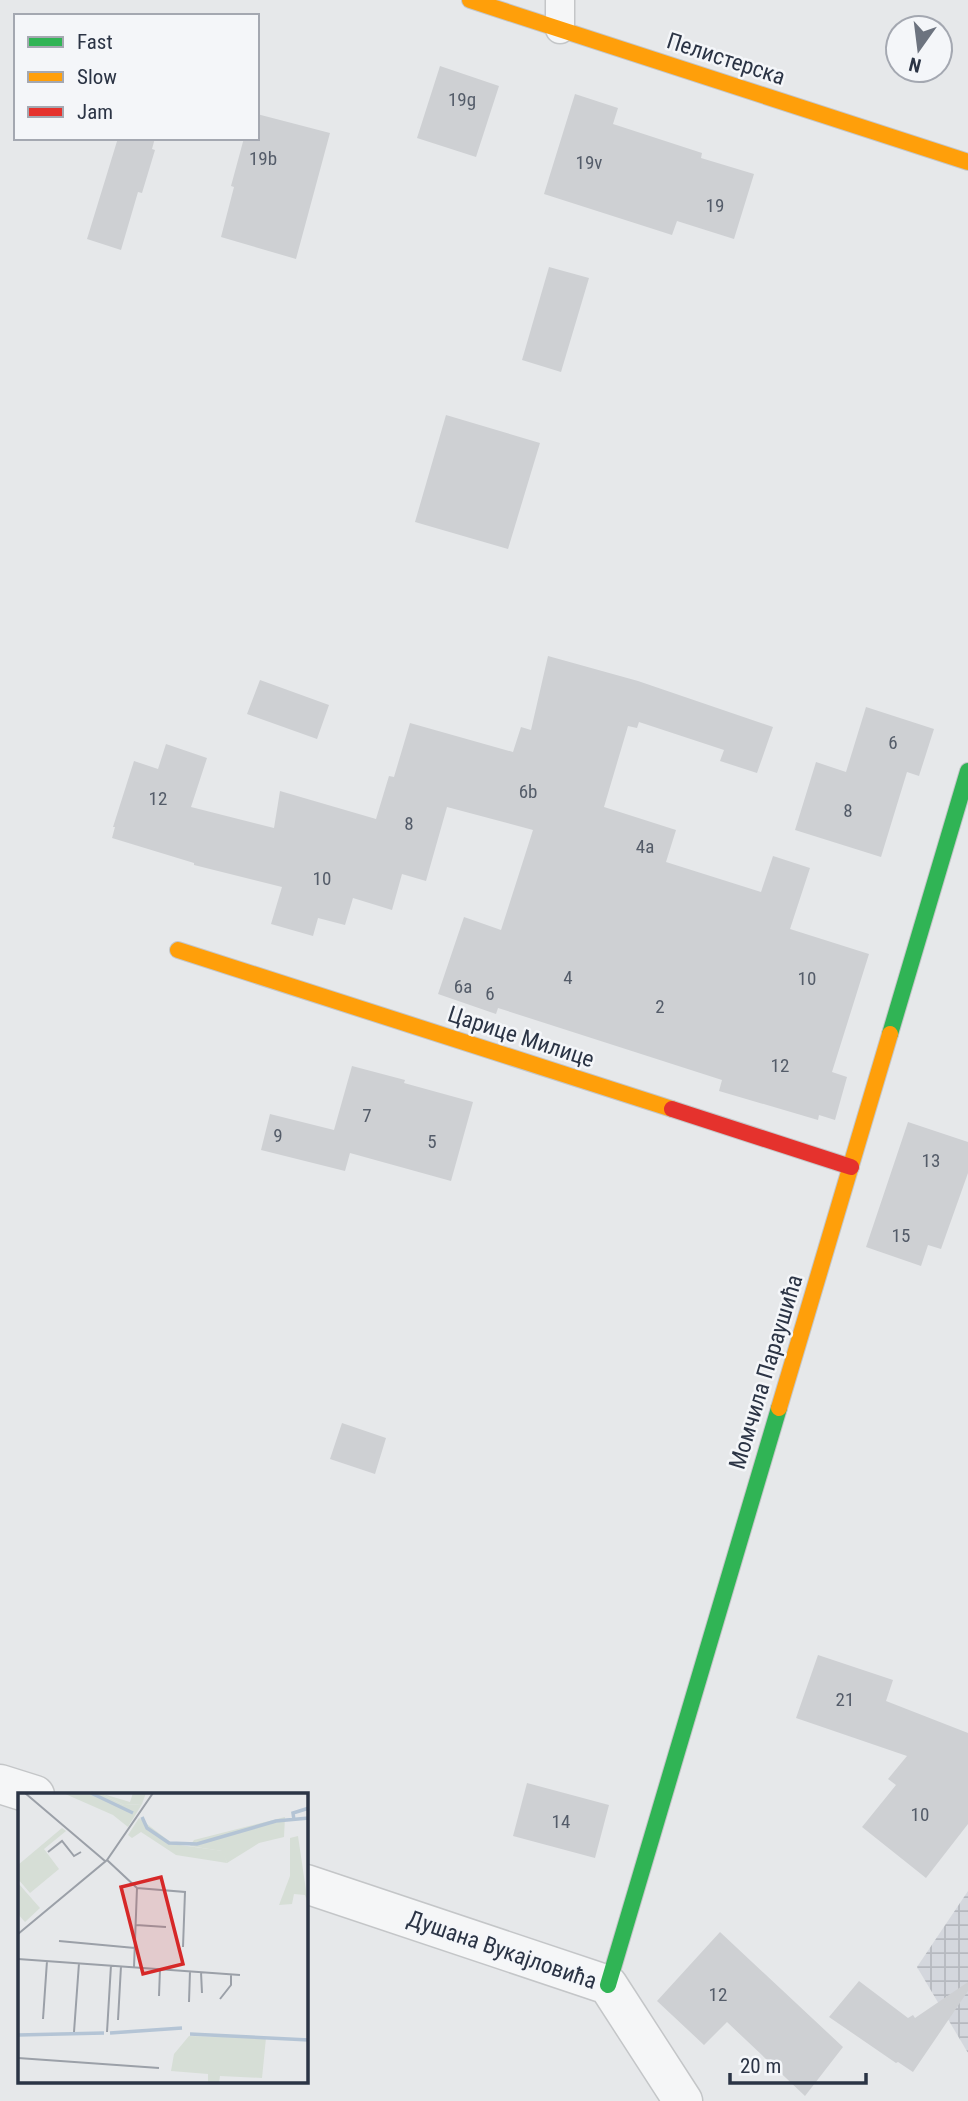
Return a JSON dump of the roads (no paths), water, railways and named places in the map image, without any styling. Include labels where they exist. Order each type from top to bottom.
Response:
[{"type":"street","name":"Пелистерска","points":[[470,0],[968,162]]},
{"type":"street","name":"Момчила Параушића","points":[[608,1985],[968,771]]},
{"type":"street","name":"Царице Милице","points":[[178,950],[851,1167]]},
{"type":"street","points":[[0,1783],[29,1793]]},
{"type":"street","name":"Душана Вукајловића","points":[[308,1885],[608,1985],[683,2101]]},
{"type":"lane","points":[[560,0],[560,29]]}]
